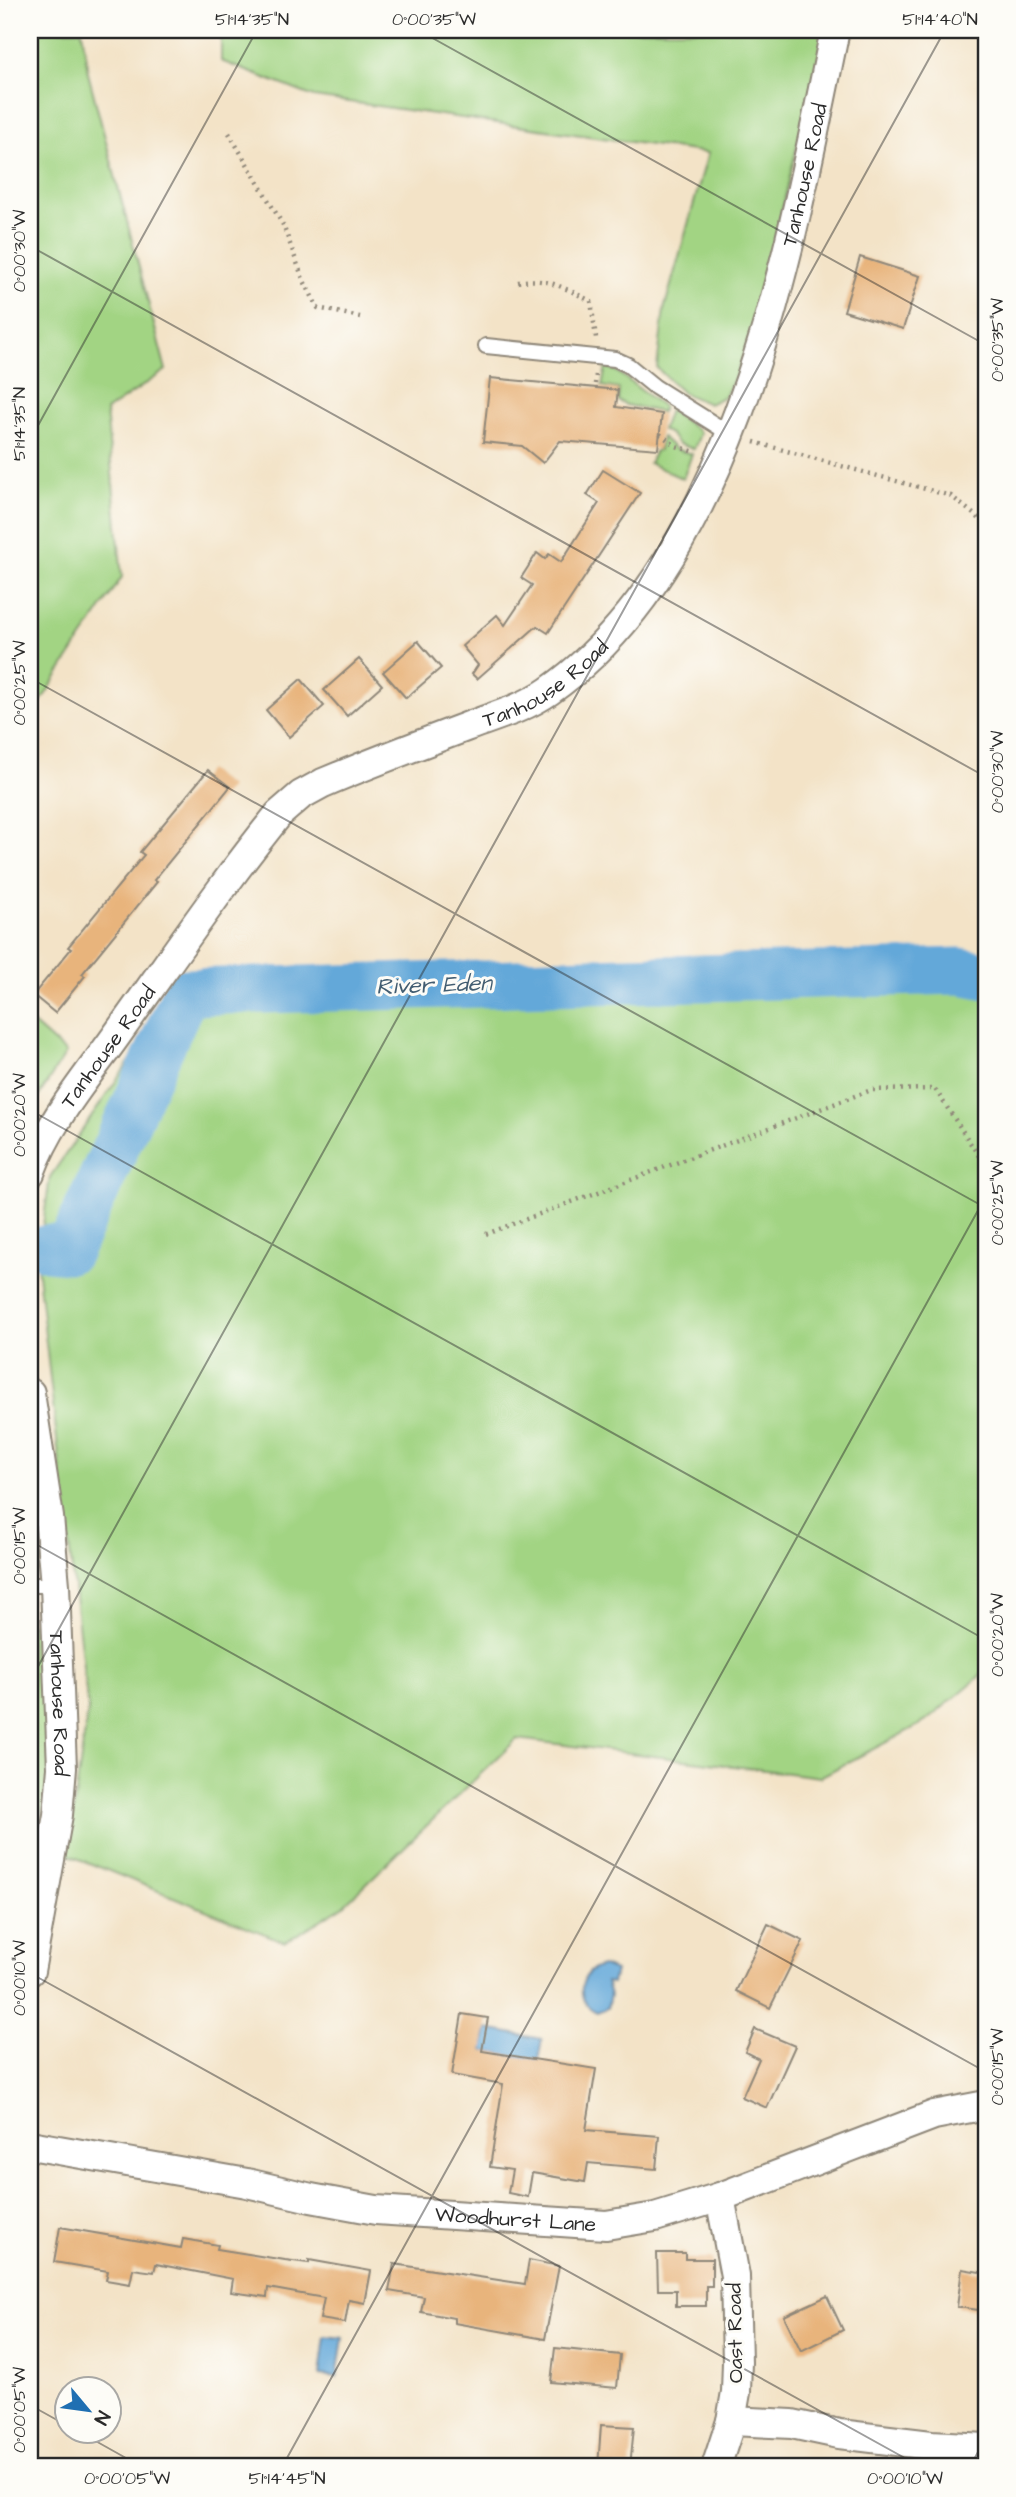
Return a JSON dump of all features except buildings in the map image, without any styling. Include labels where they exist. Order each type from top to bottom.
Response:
[{"type":"street","name":"Tanhouse Road","points":[[30,1173],[54,1124],[279,814],[301,795],[323,783],[506,712],[546,693],[585,663],[614,633],[671,553],[708,486],[740,437],[778,287],[835,30]]},
{"type":"street","name":"Tanhouse Road","points":[[30,1392],[48,1517],[42,1585],[62,1768],[58,1815],[30,1971]]},
{"type":"street","name":"Woodhurst Lane","points":[[30,2145],[247,2183],[376,2210],[606,2225],[654,2217],[720,2197],[934,2115],[986,2105]]},
{"type":"street","name":"Oast Road","points":[[716,2467],[731,2421],[736,2392],[734,2276],[720,2197]]},
{"type":"street","points":[[731,2421],[793,2424],[839,2434],[931,2445],[986,2448]]},
{"type":"lane","points":[[486,346],[615,359],[628,365],[655,387],[740,437]]},
{"type":"path","points":[[229,133],[283,225],[317,308],[360,317]]},
{"type":"path","points":[[518,282],[533,279],[552,282],[591,301],[598,357],[595,384]]},
{"type":"path","points":[[660,434],[677,446],[699,454]]},
{"type":"path","points":[[740,437],[951,496],[986,524]]},
{"type":"path","points":[[486,1234],[871,1090],[934,1089],[986,1167]]},
{"type":"green space","points":[[30,30],[82,30],[88,73],[166,370],[106,411],[122,577],[30,718]]},
{"type":"green space","points":[[221,30],[825,30],[757,314],[736,376],[725,396],[709,404],[683,393],[657,368],[664,310],[708,153],[314,97],[221,61]]},
{"type":"green space","points":[[606,367],[616,371],[663,407],[661,412],[618,401],[619,389],[602,386]]},
{"type":"green space","points":[[669,410],[699,431],[694,449],[678,444],[670,434],[662,430]]},
{"type":"green space","points":[[662,437],[675,449],[692,454],[683,479],[649,463],[655,451],[659,450]]},
{"type":"green space","points":[[960,971],[986,976],[986,1671],[925,1722],[820,1777],[517,1739],[343,1906],[285,1942],[67,1854],[88,1710],[37,1265],[50,1177],[129,1062],[186,992]]},
{"type":"green space","points":[[30,1021],[66,1053],[30,1110]]},
{"type":"green space","points":[[30,1624],[46,1626],[52,1731],[47,1789],[30,1885]]},
{"type":"water","points":[[603,1966],[615,1971],[612,1983],[606,1982],[610,1995],[607,2008],[597,2012],[585,2002],[582,1987],[588,1974]]},
{"type":"water","points":[[487,2029],[542,2039],[538,2061],[482,2051]]},
{"type":"water","points":[[325,2336],[343,2338],[337,2377],[320,2375]]},
{"type":"waterway","name":"River Eden","points":[[48,1248],[69,1250],[186,992],[960,971],[986,976]]}]
